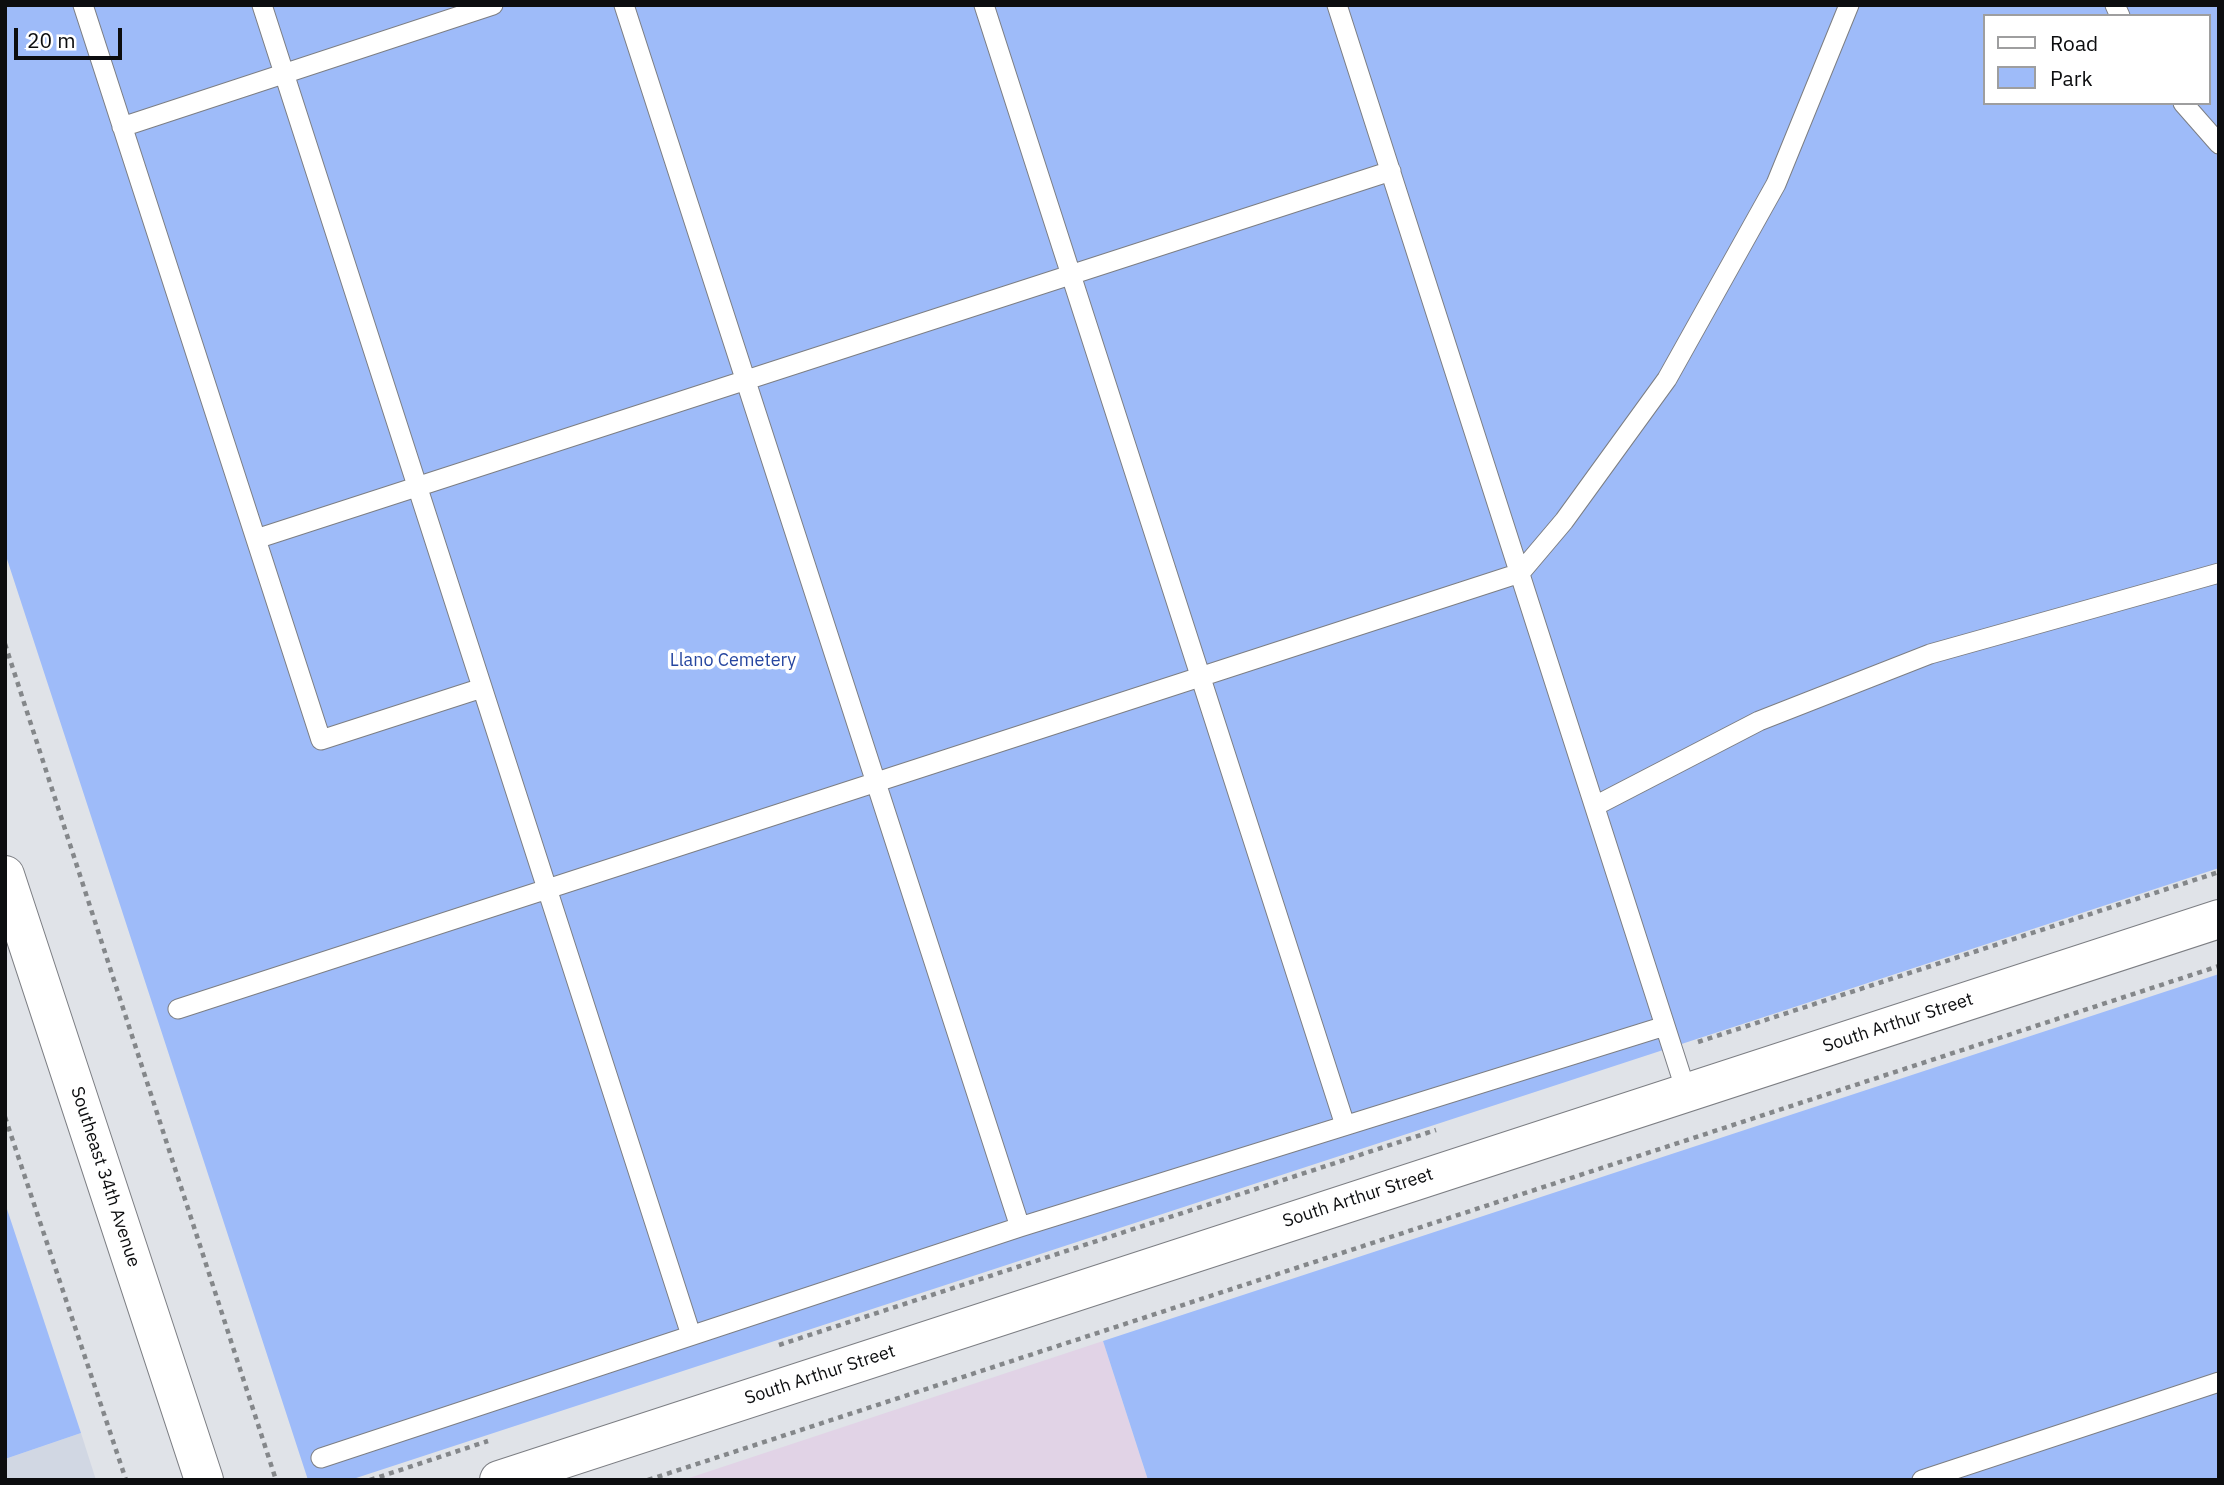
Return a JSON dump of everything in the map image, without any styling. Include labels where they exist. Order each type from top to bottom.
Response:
[{"type":"main road","name":"Southeast 34th Avenue","points":[[5,875],[204,1480]]},
{"type":"main road","name":"South Arthur Street","points":[[499,1480],[2219,919]]},
{"type":"lane","points":[[83,5],[321,740],[482,688]]},
{"type":"lane","points":[[262,5],[691,1335]]},
{"type":"lane","points":[[122,127],[493,5]]},
{"type":"lane","points":[[625,5],[1020,1227]]},
{"type":"lane","points":[[984,5],[1345,1125]]},
{"type":"lane","points":[[1337,5],[1686,1091]]},
{"type":"lane","points":[[178,1009],[1520,573],[1564,521],[1667,379],[1776,184],[1849,5]]},
{"type":"lane","points":[[2185,105],[2219,144]]},
{"type":"lane","points":[[256,539],[1391,171]]},
{"type":"lane","points":[[1595,806],[1759,720],[1930,654],[2219,573]]},
{"type":"lane","points":[[321,1458],[1020,1227],[1665,1026]]},
{"type":"lane","points":[[1922,1480],[2219,1382]]},
{"type":"path","points":[[5,644],[276,1480]]},
{"type":"path","points":[[1691,1045],[2219,872]]},
{"type":"path","points":[[648,1480],[2219,966]]},
{"type":"path","points":[[5,1117],[127,1480]]},
{"type":"path","points":[[777,1346],[1447,1127]]},
{"type":"path","points":[[370,1480],[501,1437]]},
{"type":"shaded area","points":[[1103,1341],[1148,1480],[683,1480]]},
{"type":"shaded area","points":[[81,1433],[96,1480],[5,1480],[5,1459]]},
{"type":"green space","name":"Llano Cemetery","points":[[5,5],[2219,5],[2219,868],[350,1480],[308,1480],[5,553]]},
{"type":"green space","points":[[2219,974],[2219,1480],[1148,1480],[1103,1341]]},
{"type":"green space","points":[[5,1203],[81,1433],[5,1459]]}]
